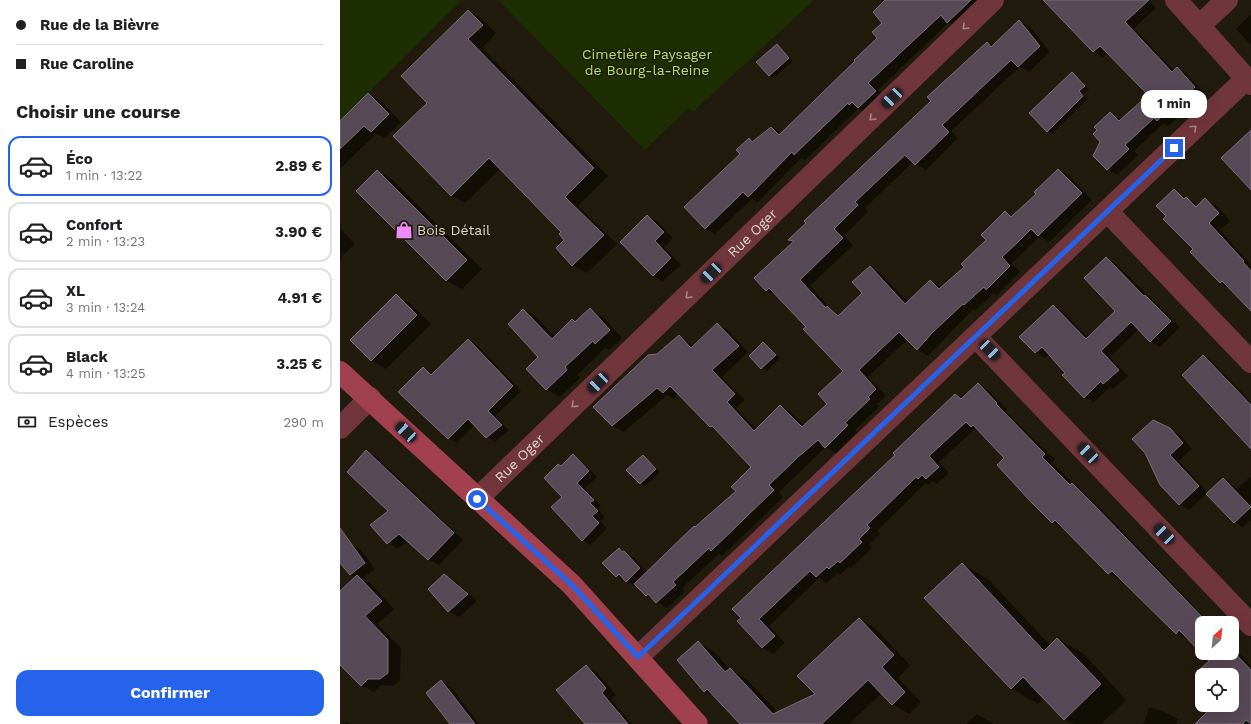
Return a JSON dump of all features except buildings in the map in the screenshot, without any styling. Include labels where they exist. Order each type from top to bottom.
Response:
[{"type":"main road","points":[[340,372],[572,585],[697,724]]},
{"type":"street","name":"Rue Oger","points":[[477,499],[994,0]]},
{"type":"street","points":[[638,657],[1107,211],[1249,81],[1176,0]]},
{"type":"street","points":[[1199,26],[1227,0]]},
{"type":"street","points":[[1107,211],[1251,362]]},
{"type":"street","points":[[976,337],[1251,625]]},
{"type":"street","points":[[340,428],[370,398]]},
{"type":"green space","points":[[340,0],[462,0],[340,121]]},
{"type":"green space","name":"Cimetière Paysager de Bourg-la-Reine","points":[[498,0],[814,0],[693,112],[688,108],[645,150]]},
{"type":"place","name":"Bois Détail","points":[[404,230]]},
{"type":"route","points":[[477,499],[572,585],[638,657],[1174,148]]}]
